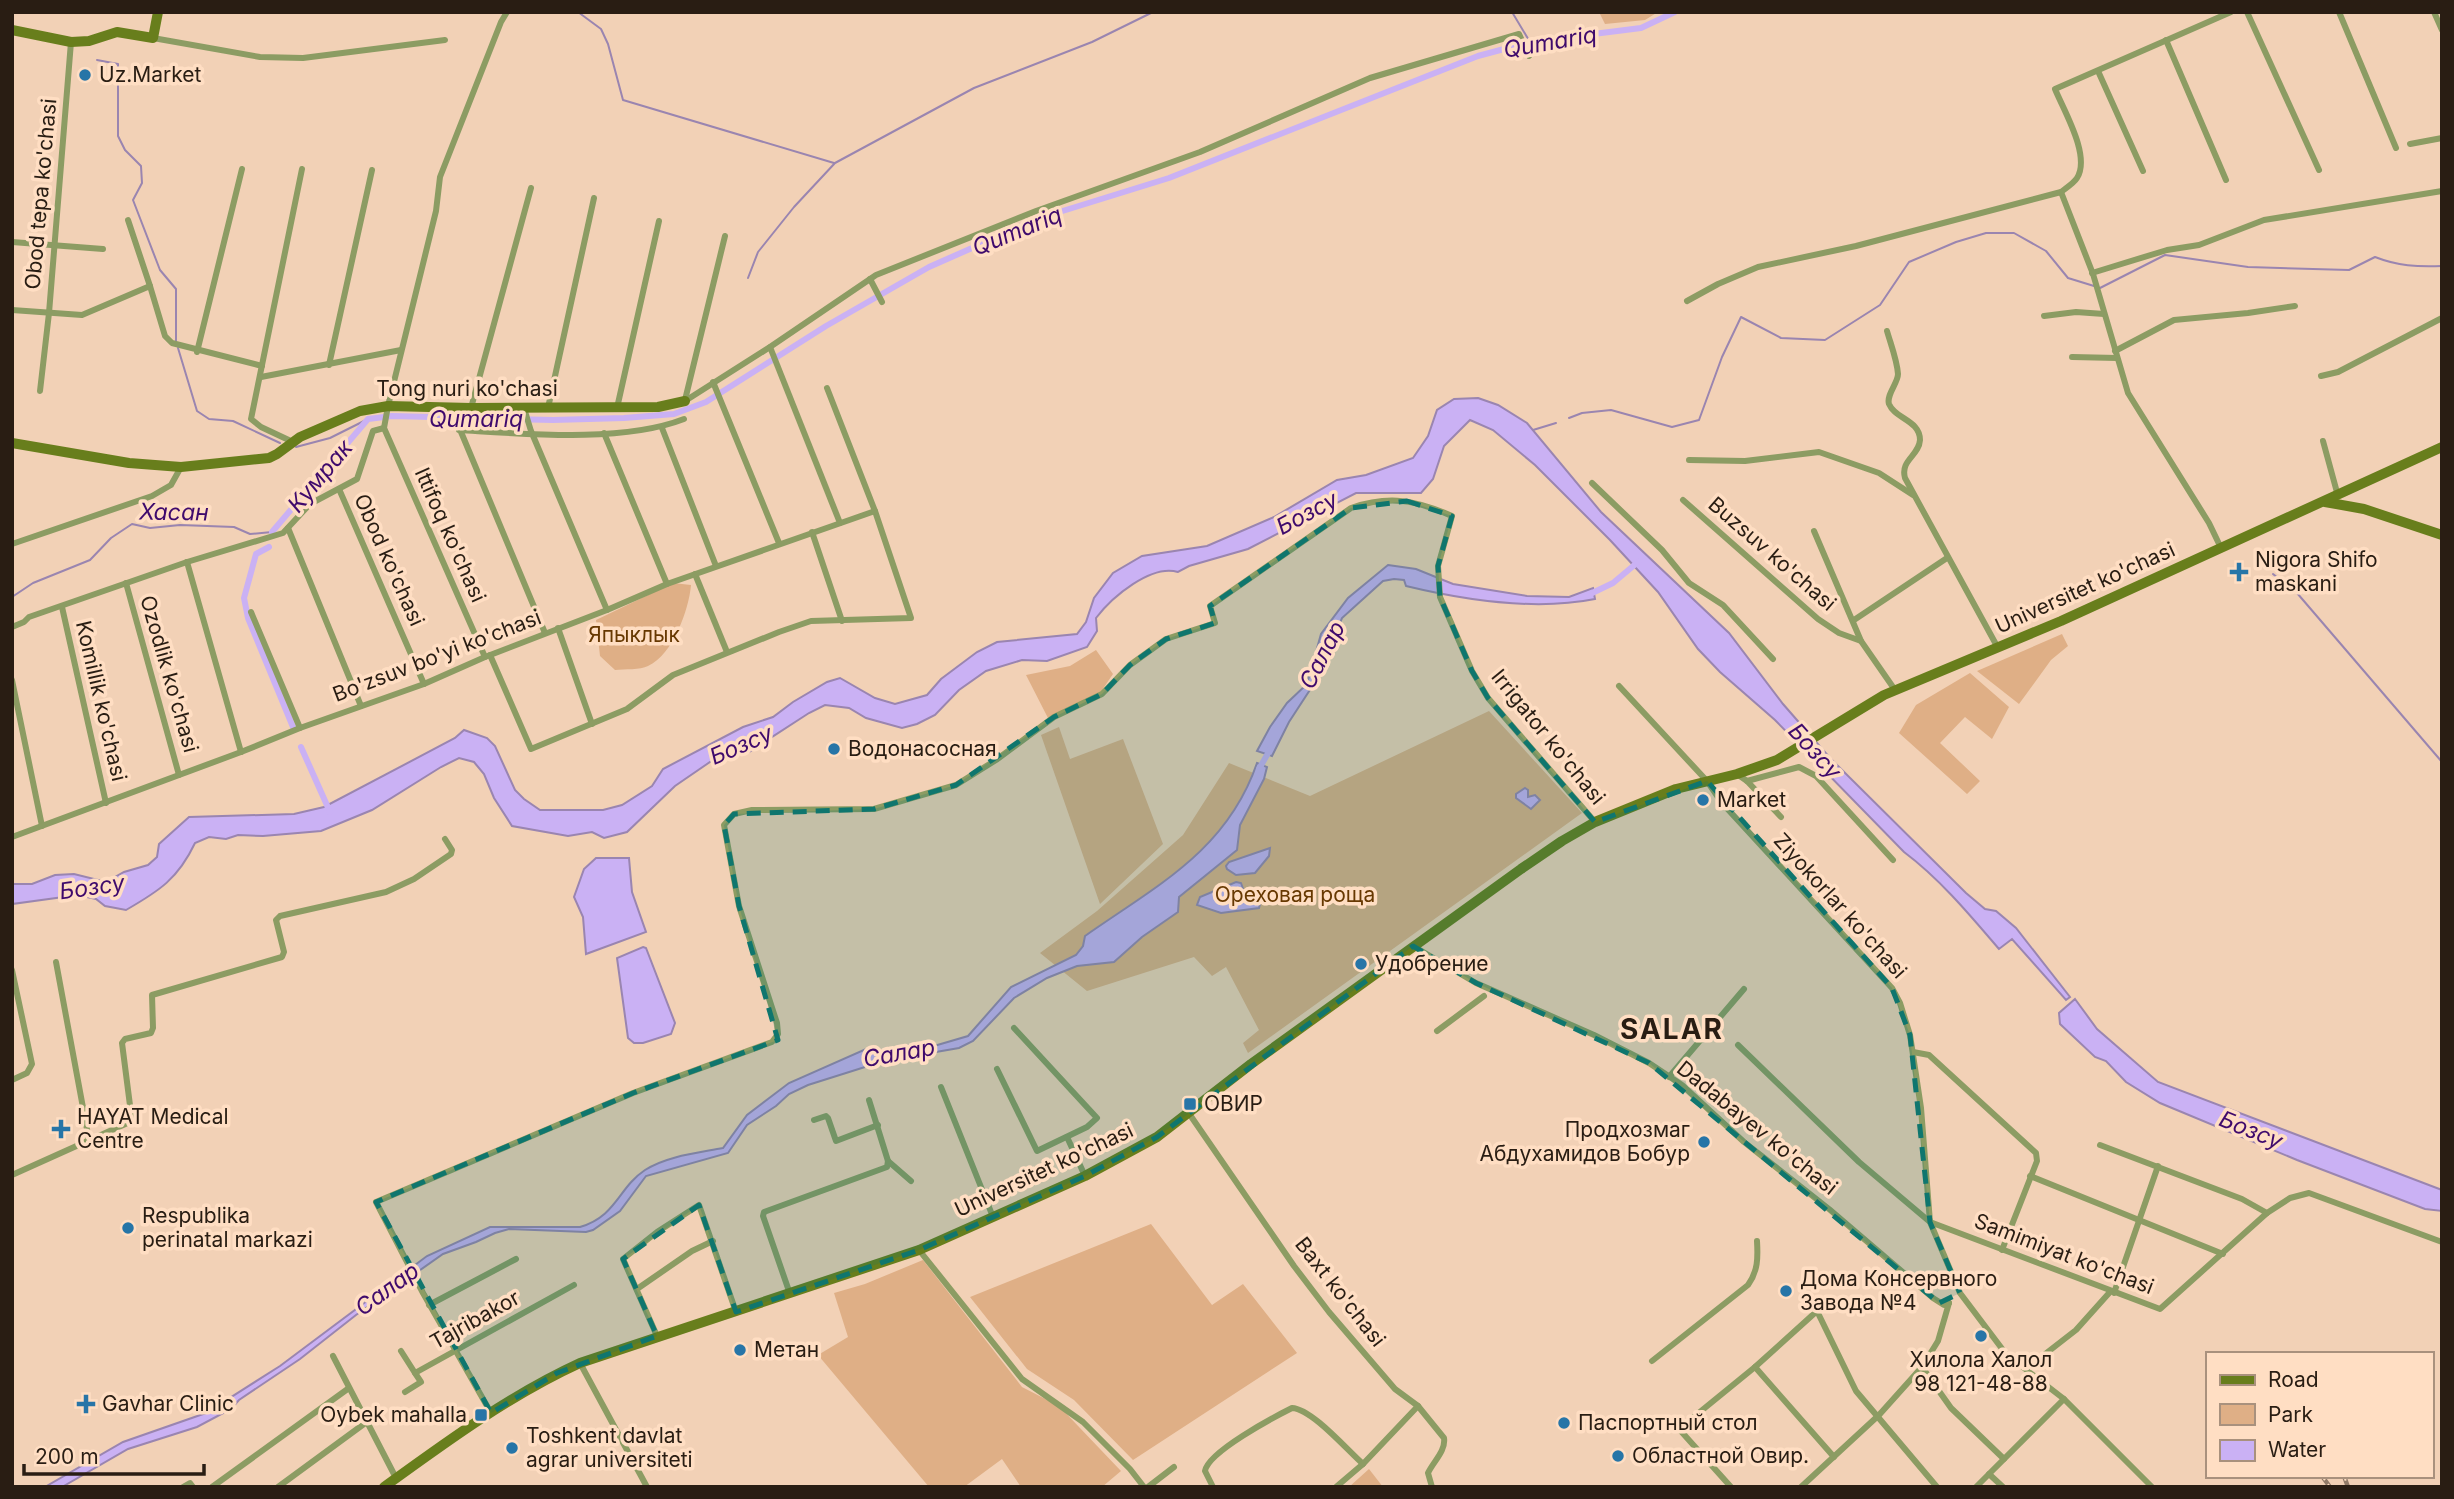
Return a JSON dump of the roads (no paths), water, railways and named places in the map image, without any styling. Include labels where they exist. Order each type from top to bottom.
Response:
[{"type":"main road","points":[[12,30],[71,42],[89,41],[117,32],[153,38],[158,12]]},
{"type":"main road","name":"Tong nuri ko'chasi","points":[[12,443],[129,463],[181,467],[269,458],[293,442],[360,411],[387,408],[658,407],[685,401]]},
{"type":"main road","name":"Universitet ko'chasi","points":[[384,1487],[491,1413],[546,1379],[580,1363],[919,1250],[1085,1176],[1157,1137],[1251,1064],[1413,946],[1548,850],[1595,822],[1676,789],[1737,774],[1789,754],[1895,690],[1998,648],[2442,447]]},
{"type":"main road","points":[[2355,488],[2364,509]]},
{"type":"main road","points":[[2325,502],[2364,509],[2442,535]]},
{"type":"street","points":[[12,627],[29,617],[126,583],[283,533],[310,504],[357,479],[368,440],[373,431],[385,424],[436,211],[440,177],[507,12]]},
{"type":"street","points":[[1687,301],[1758,267],[1856,247],[2061,192],[2077,179],[2082,164],[2081,151],[2055,89],[2231,12]]},
{"type":"street","points":[[2247,12],[2319,170]]},
{"type":"street","points":[[2339,12],[2396,148]]},
{"type":"street","points":[[2434,12],[2441,27]]},
{"type":"street","points":[[685,401],[771,349],[872,281],[1036,211],[1200,152],[1370,78],[1520,34],[1530,56]]},
{"type":"street","points":[[153,38],[260,57],[303,58],[445,40]]},
{"type":"street","points":[[2166,40],[2226,180]]},
{"type":"street","name":"Obod tepa ko'chasi","points":[[40,391],[71,42]]},
{"type":"street","points":[[2098,71],[2143,172]]},
{"type":"street","points":[[2410,144],[2442,138]]},
{"type":"street","points":[[197,352],[242,169]]},
{"type":"street","points":[[293,442],[261,427],[251,419],[302,169]]},
{"type":"street","points":[[329,365],[372,170]]},
{"type":"street","points":[[471,408],[531,188]]},
{"type":"street","points":[[2092,274],[2167,250],[2199,245],[2264,220],[2442,191]]},
{"type":"street","points":[[2061,192],[2102,303],[2128,393],[2209,523],[2221,548]]},
{"type":"street","points":[[548,408],[594,198]]},
{"type":"street","points":[[128,219],[165,336],[172,343],[197,352],[262,366]]},
{"type":"street","points":[[617,408],[659,221]]},
{"type":"street","points":[[685,401],[725,236]]},
{"type":"street","points":[[12,242],[103,249]]},
{"type":"street","points":[[872,281],[882,301]]},
{"type":"street","points":[[12,310],[82,315],[150,286]]},
{"type":"street","points":[[2072,357],[2116,354],[2174,320],[2295,306]]},
{"type":"street","points":[[2044,316],[2077,312],[2104,314]]},
{"type":"street","points":[[2321,376],[2338,372],[2442,318]]},
{"type":"street","points":[[1887,331],[1898,375],[1888,400],[1890,406],[1914,425],[1920,439],[1905,463],[1903,472],[1947,558],[1998,648]]},
{"type":"street","points":[[771,349],[841,523]]},
{"type":"street","points":[[261,377],[401,350]]},
{"type":"street","points":[[715,384],[779,543]]},
{"type":"street","points":[[558,628],[592,724],[627,709],[673,675],[811,621],[911,618],[875,511],[827,388]]},
{"type":"street","points":[[451,408],[545,633]]},
{"type":"street","points":[[524,408],[607,610]]},
{"type":"street","points":[[458,428],[604,433],[662,428],[684,419]]},
{"type":"street","name":"Ittifoq ko'chasi","points":[[385,424],[531,749],[592,724]]},
{"type":"street","points":[[662,428],[716,566]]},
{"type":"street","points":[[604,433],[667,584]]},
{"type":"street","points":[[2323,441],[2338,496]]},
{"type":"street","points":[[1689,460],[1745,461],[1819,452],[1879,473],[1914,496]]},
{"type":"street","points":[[12,544],[152,496],[171,485],[181,467]]},
{"type":"street","points":[[1592,483],[1662,550],[1689,583],[1723,605],[1773,659]]},
{"type":"street","name":"Obod ko'chasi","points":[[339,489],[424,684]]},
{"type":"street","name":"Buzsuv ko'chasi","points":[[1683,499],[1818,619],[1839,633],[1861,641]]},
{"type":"street","name":"Irrigator ko'chasi","points":[[415,1278],[376,1202],[633,1093],[772,1042],[778,1034],[777,1023],[739,906],[724,825],[734,814],[752,810],[874,809],[956,785],[996,760],[1054,717],[1102,694],[1130,665],[1166,639],[1214,624],[1210,606],[1351,508],[1373,501],[1407,500],[1429,505],[1452,516],[1438,566],[1440,597],[1463,652],[1488,698],[1595,822]]},
{"type":"street","name":"Bo'zsuv bo'yi ko'chasi","points":[[12,836],[424,684],[667,584],[875,511]]},
{"type":"street","points":[[288,528],[361,706]]},
{"type":"street","points":[[1814,531],[1861,641],[1895,690]]},
{"type":"street","points":[[812,532],[842,621]]},
{"type":"street","points":[[1854,620],[1947,558]]},
{"type":"street","points":[[187,562],[241,752]]},
{"type":"street","points":[[695,574],[727,652]]},
{"type":"street","name":"Ozodlik ko'chasi","points":[[126,583],[179,775]]},
{"type":"street","name":"Komillik ko'chasi","points":[[62,607],[106,803]]},
{"type":"street","points":[[251,612],[300,728]]},
{"type":"street","points":[[12,680],[42,826]]},
{"type":"street","name":"Ziyokorlar ko'chasi","points":[[1619,686],[1892,988],[1904,1014],[1913,1052],[1921,1108],[1930,1222],[1960,1293],[2006,1354],[2064,1399],[2152,1487]]},
{"type":"street","points":[[1747,781],[1799,767],[1807,769],[1893,860]]},
{"type":"street","points":[[1737,774],[1781,817]]},
{"type":"street","points":[[12,1175],[132,1121],[122,1043],[125,1039],[151,1033],[152,995],[282,957],[284,952],[276,920],[280,916],[376,895],[414,879],[451,854],[452,850],[445,839]]},
{"type":"street","name":"Dadabayev ko'chasi","points":[[1413,946],[1476,983],[1611,1043],[1669,1077],[1933,1298],[1944,1305],[1949,1303]]},
{"type":"street","points":[[56,962],[89,1140]]},
{"type":"street","points":[[12,970],[32,1064],[27,1073],[12,1080]]},
{"type":"street","points":[[1669,1077],[1744,989]]},
{"type":"street","points":[[1437,1031],[1485,996]]},
{"type":"street","points":[[997,1069],[1037,1151],[1087,1127],[1097,1118],[1014,1028]]},
{"type":"street","name":"Samimiyat ko'chasi","points":[[1738,1045],[1859,1162],[1930,1222],[2160,1309],[2267,1213],[2290,1198],[2309,1193],[2442,1242]]},
{"type":"street","points":[[1913,1052],[1929,1055],[2032,1148],[2037,1161],[2002,1250]]},
{"type":"street","points":[[942,1087],[993,1217]]},
{"type":"street","points":[[790,1294],[764,1213],[887,1167],[888,1161],[869,1100]]},
{"type":"street","name":"Baxt ko'chasi","points":[[1188,1112],[1294,1266],[1329,1312],[1395,1389],[1418,1406],[1445,1442],[1428,1473],[1432,1487]]},
{"type":"street","points":[[814,1120],[826,1116],[836,1141],[877,1125]]},
{"type":"street","points":[[1067,1137],[1085,1176]]},
{"type":"street","points":[[2100,1145],[2242,1199],[2267,1213]]},
{"type":"street","points":[[888,1161],[911,1181]]},
{"type":"street","points":[[2026,1369],[2076,1330],[2112,1292],[2158,1166]]},
{"type":"street","points":[[2030,1176],[2223,1254]]},
{"type":"street","points":[[657,1336],[623,1259],[657,1232],[699,1205],[736,1312]]},
{"type":"street","points":[[638,1289],[692,1251],[713,1241]]},
{"type":"street","points":[[1652,1361],[1748,1285],[1758,1262],[1757,1241]]},
{"type":"street","points":[[919,1250],[1022,1379],[1083,1422],[1146,1487],[1174,1467]]},
{"type":"street","name":"Tajribakor","points":[[429,1305],[516,1259]]},
{"type":"street","points":[[364,1312],[415,1278],[491,1413]]},
{"type":"street","name":"Tajribakor","points":[[401,1351],[415,1373],[574,1285]]},
{"type":"street","points":[[1801,1487],[1879,1415],[1922,1367],[1938,1341],[1949,1303],[1960,1293]]},
{"type":"street","points":[[1731,1487],[1679,1429],[1755,1367],[1817,1311],[1856,1391],[1879,1415],[1937,1487]]},
{"type":"street","points":[[333,1356],[396,1478]]},
{"type":"street","points":[[580,1363],[647,1487]]},
{"type":"street","points":[[1755,1367],[1834,1457]]},
{"type":"street","points":[[1922,1367],[1951,1408],[2004,1459]]},
{"type":"street","points":[[405,1392],[421,1382],[415,1373]]},
{"type":"street","points":[[212,1487],[349,1388]]},
{"type":"street","points":[[1976,1487],[2064,1399]]},
{"type":"street","points":[[1336,1487],[1363,1464],[1418,1406]]},
{"type":"street","points":[[1213,1487],[1205,1471],[1208,1463],[1231,1444],[1292,1408],[1300,1409],[1318,1422],[1363,1464]]},
{"type":"street","points":[[278,1487],[368,1421]]},
{"type":"street","points":[[1989,1474],[2003,1487]]},
{"type":"water","name":"Бозсу","points":[[1478,398],[1498,405],[1527,423],[1601,512],[1729,633],[1783,704],[1830,758],[1966,893],[1985,909],[1996,911],[2016,928],[2070,997],[2066,1000],[2012,939],[1999,949],[1966,910],[1904,852],[1775,720],[1720,672],[1698,649],[1658,592],[1535,465],[1493,430],[1470,420],[1444,446],[1433,479],[1421,493],[1356,493],[1248,549],[1189,566],[1178,572],[1167,571],[1144,578],[1122,592],[1096,618],[1097,631],[1087,647],[1047,661],[1022,660],[986,671],[959,690],[935,715],[917,724],[902,728],[866,718],[849,708],[825,705],[749,752],[710,762],[675,786],[627,832],[604,838],[592,832],[568,836],[512,826],[494,798],[484,774],[474,762],[459,758],[372,810],[321,831],[263,836],[238,835],[226,839],[209,837],[195,843],[182,866],[166,883],[126,910],[105,906],[96,899],[78,895],[12,904],[12,884],[32,884],[55,875],[74,874],[106,882],[124,872],[148,865],[157,857],[159,844],[189,817],[294,814],[324,807],[455,738],[464,730],[487,738],[495,746],[515,790],[540,810],[603,810],[622,805],[652,786],[663,769],[743,727],[773,717],[827,682],[840,678],[875,698],[895,704],[927,695],[941,679],[977,652],[997,642],[1077,634],[1086,622],[1094,598],[1113,573],[1142,556],[1207,546],[1274,517],[1337,480],[1366,475],[1413,458],[1428,436],[1437,410],[1454,399]]},
{"type":"water","name":"Салар","points":[[1388,565],[1416,569],[1453,584],[1527,596],[1569,597],[1593,588],[1595,599],[1548,604],[1500,602],[1452,596],[1406,586],[1404,580],[1383,581],[1342,618],[1317,679],[1289,722],[1272,756],[1257,751],[1287,703],[1307,684],[1321,634],[1348,598]]},
{"type":"water","name":"Салар","points":[[1257,763],[1267,767],[1264,779],[1240,825],[1237,850],[1179,897],[1178,912],[1142,937],[1114,962],[1077,966],[1047,978],[1014,998],[973,1041],[959,1048],[884,1061],[808,1085],[789,1094],[747,1125],[728,1153],[646,1176],[620,1211],[593,1230],[509,1229],[443,1254],[356,1315],[300,1359],[239,1400],[231,1409],[197,1427],[128,1449],[62,1487],[45,1487],[123,1442],[206,1413],[280,1366],[427,1256],[490,1227],[580,1227],[602,1216],[636,1177],[654,1165],[672,1158],[723,1148],[747,1115],[789,1083],[866,1049],[885,1051],[909,1045],[934,1046],[968,1036],[1011,987],[1076,955],[1083,946],[1085,936],[1186,864],[1227,820],[1244,794]]},
{"type":"water","points":[[1525,788],[1528,790],[1528,797],[1535,795],[1540,800],[1531,809],[1516,798],[1516,794]]},
{"type":"water","points":[[1270,848],[1269,856],[1255,873],[1236,875],[1227,869],[1229,862]]},
{"type":"water","points":[[596,858],[629,858],[632,892],[646,932],[586,954],[583,917],[574,897],[584,869]]},
{"type":"water","points":[[1236,882],[1241,883],[1247,900],[1260,904],[1259,908],[1221,913],[1197,905],[1200,897]]},
{"type":"water","points":[[646,948],[675,1023],[671,1034],[643,1043],[634,1043],[628,1038],[617,958]]},
{"type":"water","name":"Бозсу","points":[[2075,999],[2097,1029],[2158,1082],[2442,1190],[2442,1211],[2425,1209],[2297,1160],[2160,1103],[2126,1082],[2106,1061],[2095,1057],[2060,1024],[2059,1013]]},
{"type":"waterway","points":[[578,12],[601,29],[608,44],[623,100],[834,163]]},
{"type":"waterway","points":[[748,278],[758,252],[794,207],[835,163],[974,88],[1092,42],[1153,12]]},
{"type":"waterway","points":[[1512,12],[1530,42]]},
{"type":"waterway","name":"Qumariq","points":[[272,532],[368,419],[392,416],[553,420],[674,414],[706,402],[826,326],[929,267],[1040,218],[1169,178],[1478,56],[1530,42],[1641,28],[1675,12]]},
{"type":"waterway","points":[[97,60],[118,64],[118,136],[125,150],[141,166],[142,183],[133,200],[160,270],[176,289],[176,341]]},
{"type":"waterway","points":[[1569,418],[1582,413],[1611,410],[1672,427],[1699,420],[1722,357],[1741,317],[1781,338],[1825,340],[1880,305],[1909,262],[1956,242],[1986,233],[2014,233],[2046,251],[2068,278],[2094,286]]},
{"type":"waterway","points":[[2100,288],[2165,255],[2248,267],[2349,270],[2375,257],[2408,265],[2442,266]]},
{"type":"waterway","points":[[178,348],[197,411],[209,419],[233,421],[280,443]]},
{"type":"waterway","name":"Кумрак","points":[[296,447],[330,438],[368,419]]},
{"type":"waterway","points":[[1533,430],[1556,423]]},
{"type":"waterway","name":"Хасан","points":[[12,597],[33,583],[90,560],[111,538],[132,524],[150,528],[180,525],[234,527],[250,534],[272,532]]},
{"type":"waterway","points":[[269,547],[256,554],[244,598],[248,618],[293,727]]},
{"type":"waterway","name":"Салар","points":[[1588,595],[1613,583],[1638,562]]},
{"type":"waterway","points":[[2273,574],[2297,593],[2442,762]]},
{"type":"waterway","points":[[301,747],[330,812]]},
{"type":"waterway","name":"Салар","points":[[1259,769],[1271,748]]},
{"type":"railway","points":[[2323,1478],[2330,1487]]},
{"type":"railway","points":[[2345,1478],[2348,1487]]},
{"type":"place","name":"Uz.Market","points":[[85,75]]},
{"type":"place","name":"Nigora Shifo maskani","points":[[2239,572]]},
{"type":"place","name":"Водонасосная","points":[[834,749]]},
{"type":"place","name":"Market","points":[[1703,800]]},
{"type":"place","name":"Удобрение","points":[[1361,964]]},
{"type":"place","name":"ОВИР","points":[[1190,1104]]},
{"type":"place","name":"HAYAT Medical Centre","points":[[61,1129]]},
{"type":"place","name":"Продхозмаг Абдухамидов Бобур","points":[[1704,1142]]},
{"type":"place","name":"Respublika perinatal markazi","points":[[128,1228]]},
{"type":"place","name":"Дома Консервного Завода №4","points":[[1786,1291]]},
{"type":"place","name":"Хилола Халол 98 121-48-88","points":[[1981,1336]]},
{"type":"place","name":"Метан","points":[[740,1350]]},
{"type":"place","name":"Gavhar Clinic","points":[[86,1404]]},
{"type":"place","name":"Oybek mahalla","points":[[481,1415]]},
{"type":"place","name":"Паспортный стол","points":[[1564,1423]]},
{"type":"place","name":"Toshkent davlat agrar universiteti","points":[[512,1448]]},
{"type":"place","name":"Областной Овир.","points":[[1618,1456]]},
{"type":"district","name":"SALAR","points":[[1672,1029]]},
{"type":"park label","name":"Япыклык","points":[[634,635]]},
{"type":"park label","name":"Ореховая роща","points":[[1295,895]]}]
